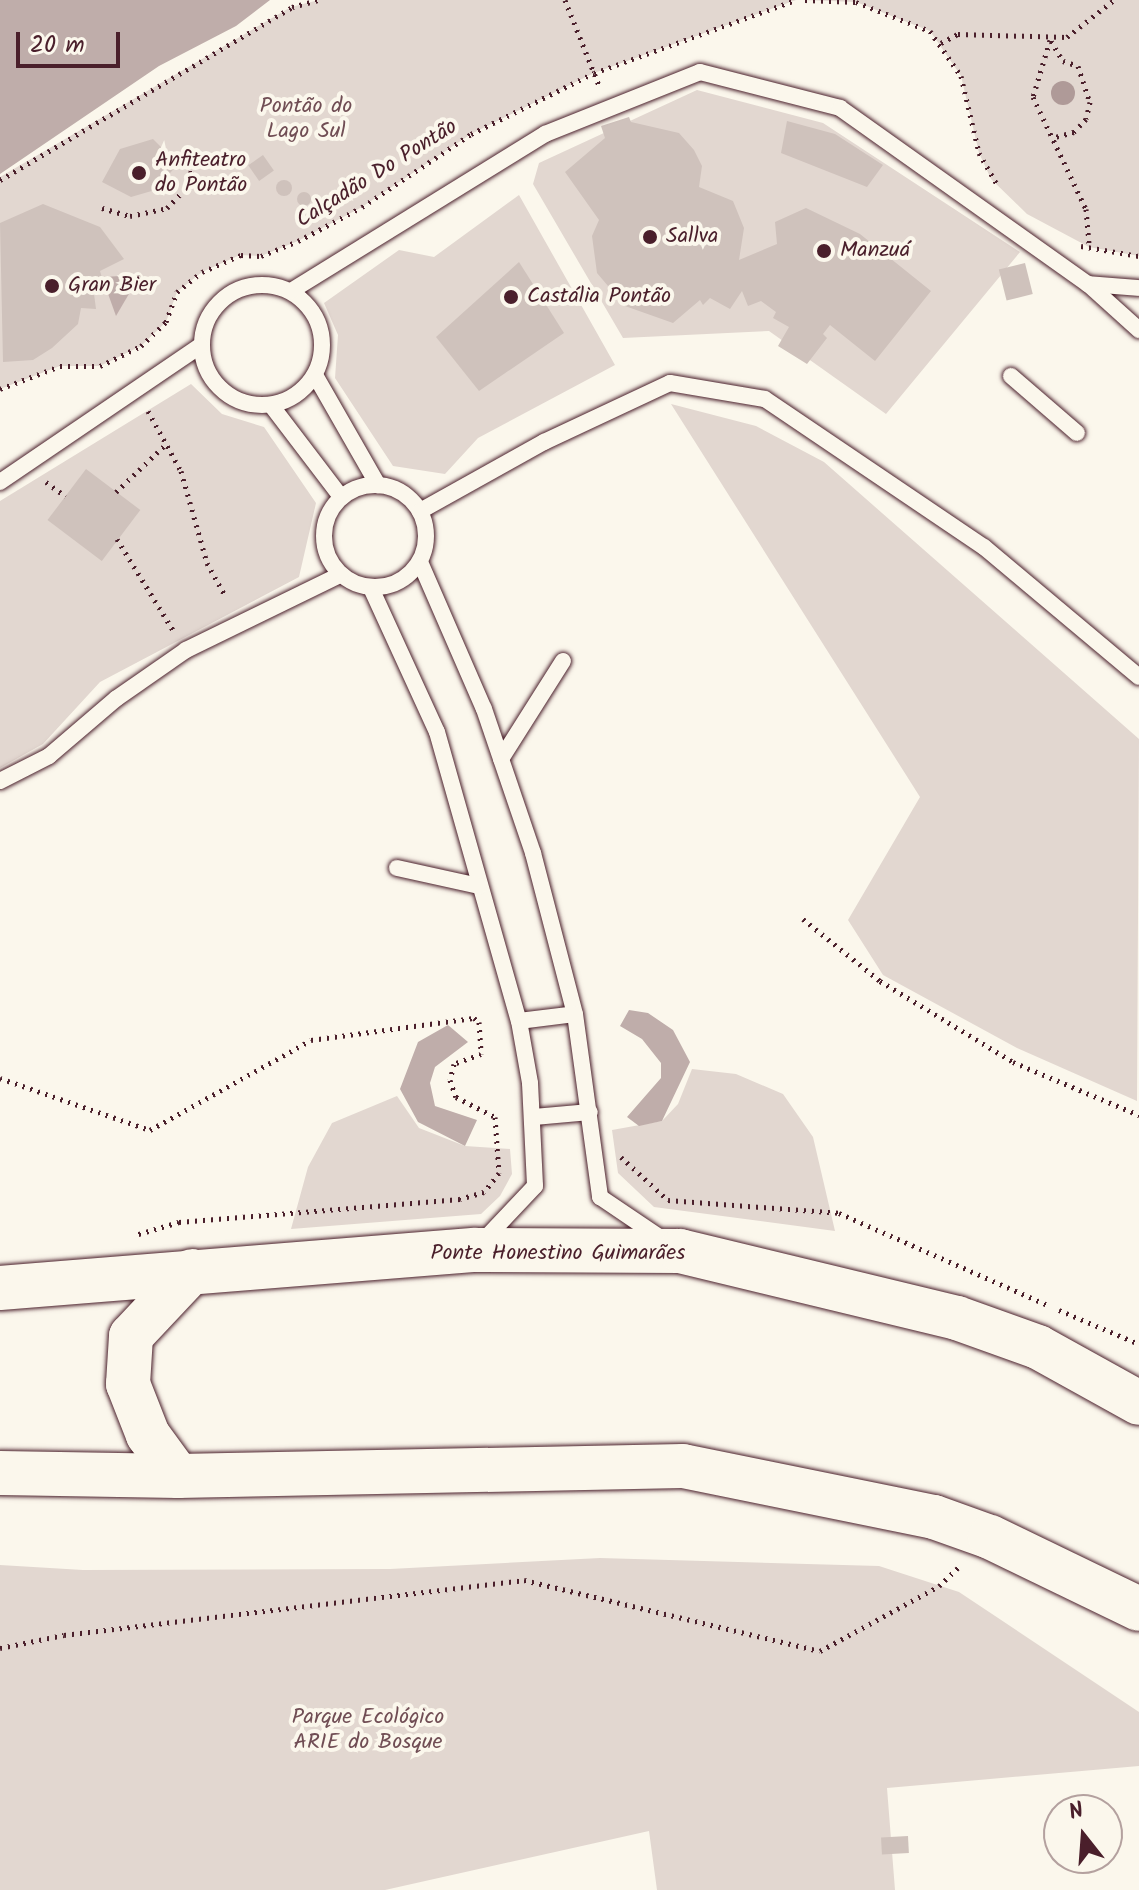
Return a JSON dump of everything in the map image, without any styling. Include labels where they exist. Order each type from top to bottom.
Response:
[{"type":"main road","name":"Ponte Honestino Guimarães","points":[[0,1288],[475,1250],[680,1251],[957,1318],[1038,1347],[1139,1403]]},
{"type":"main road","points":[[178,1476],[148,1435],[128,1384],[131,1336],[192,1271]]},
{"type":"main road","points":[[0,1473],[178,1476],[683,1466],[934,1517],[990,1537],[1139,1609]]},
{"type":"lane","points":[[291,291],[545,134],[608,105],[700,72],[840,108],[1088,284],[1139,330]]},
{"type":"lane","points":[[260,283],[291,291],[315,313],[324,344],[315,375],[296,396],[271,405],[237,400],[210,379],[200,346],[208,315],[230,292],[260,283]]},
{"type":"lane","points":[[1088,284],[1139,288]]},
{"type":"lane","points":[[0,482],[200,346]]},
{"type":"lane","points":[[315,375],[378,485]]},
{"type":"lane","points":[[1011,376],[1077,433]]},
{"type":"lane","points":[[420,511],[544,442],[670,383],[765,399],[984,547],[1139,677]]},
{"type":"lane","points":[[271,405],[341,497]]},
{"type":"lane","points":[[378,485],[403,493],[420,511],[427,537],[420,562],[407,577],[371,588],[340,575],[324,550],[325,521],[341,497],[378,485]]},
{"type":"lane","points":[[420,562],[501,759],[533,853],[575,1014],[600,1197],[680,1251]]},
{"type":"lane","points":[[0,781],[49,756],[186,650],[340,575]]},
{"type":"lane","points":[[371,588],[437,732],[519,1021],[534,1117],[535,1186],[475,1250]]},
{"type":"lane","points":[[501,759],[563,661]]},
{"type":"lane","points":[[397,868],[479,886]]},
{"type":"lane","points":[[519,1021],[575,1014]]},
{"type":"lane","points":[[534,1117],[590,1112]]},
{"type":"path","points":[[0,180],[292,7],[319,0]]},
{"type":"path","points":[[565,0],[608,105]]},
{"type":"path","name":"Calçadão Do Pontão","points":[[0,389],[60,366],[100,366],[141,346],[166,322],[177,292],[202,272],[241,255],[261,256],[298,241],[362,207],[471,134],[594,73],[796,0]]},
{"type":"path","points":[[805,0],[857,1],[930,31],[961,76],[979,153],[991,179],[1009,197]]},
{"type":"path","points":[[941,43],[958,34],[1050,40],[1087,24],[1114,0]]},
{"type":"path","points":[[1050,40],[1033,97],[1055,137],[1086,209],[1088,284]]},
{"type":"path","points":[[1050,40],[1063,61],[1078,66],[1090,102],[1086,119],[1074,132],[1055,137]]},
{"type":"path","points":[[102,208],[130,216],[167,208],[186,188],[196,156]]},
{"type":"path","points":[[1074,245],[1139,256]]},
{"type":"path","points":[[139,401],[156,419],[181,471],[207,563],[225,596]]},
{"type":"path","points":[[116,492],[166,444]]},
{"type":"path","points":[[117,539],[186,650]]},
{"type":"path","points":[[803,919],[880,981],[1013,1062],[1139,1115]]},
{"type":"path","points":[[0,1078],[150,1130],[311,1040],[474,1018],[479,1022],[481,1054],[456,1063],[450,1076],[456,1097],[496,1122],[499,1173],[484,1192],[460,1199],[179,1222],[121,1240]]},
{"type":"path","points":[[590,1112],[617,1153],[668,1200],[839,1213],[1139,1344]]},
{"type":"path","points":[[0,1648],[64,1635],[524,1580],[820,1651],[939,1586],[990,1537]]},
{"type":"green space","name":"Pontão do Lago Sul","points":[[319,0],[796,0],[594,73],[471,134],[362,207],[298,241],[261,256],[240,255],[202,272],[177,292],[166,322],[141,346],[100,366],[60,366],[0,389],[0,177],[291,7]]},
{"type":"green space","points":[[805,0],[1139,0],[1139,256],[1089,247],[1027,214],[991,179],[979,153],[961,76],[930,31],[856,2]]},
{"type":"green space","points":[[697,90],[823,123],[1020,252],[886,414],[769,331],[623,338],[533,184],[539,163]]},
{"type":"green space","points":[[519,195],[615,365],[478,438],[445,474],[393,466],[335,378],[338,335],[324,303],[399,250],[434,257]]},
{"type":"green space","points":[[191,384],[222,414],[264,427],[316,503],[299,577],[100,682],[43,744],[0,768],[0,501]]},
{"type":"green space","points":[[671,404],[756,426],[824,462],[1139,739],[1137,1101],[1017,1048],[883,975],[848,920],[920,797]]},
{"type":"green space","points":[[692,1069],[736,1074],[783,1094],[813,1137],[835,1231],[654,1207],[618,1173],[612,1130],[662,1121],[678,1104]]},
{"type":"green space","points":[[397,1096],[419,1128],[465,1146],[510,1149],[512,1174],[500,1196],[481,1214],[291,1229],[308,1167],[332,1123]]},
{"type":"green space","name":"Parque Ecológico ARIE do Bosque","points":[[600,1558],[879,1566],[959,1592],[1139,1712],[1139,1766],[887,1788],[895,1890],[657,1890],[649,1831],[385,1890],[0,1890],[0,1565],[83,1570],[390,1569]]},
{"type":"shaded area","points":[[0,0],[270,0],[236,26],[159,66],[0,174]]},
{"type":"shaded area","points":[[140,275],[116,316],[102,277]]},
{"type":"shaded area","points":[[629,1010],[648,1013],[673,1030],[690,1062],[662,1121],[639,1126],[627,1117],[661,1078],[661,1063],[642,1039],[620,1026]]},
{"type":"shaded area","points":[[448,1025],[468,1042],[435,1067],[430,1083],[435,1106],[477,1120],[465,1146],[418,1122],[400,1089],[418,1042]]},
{"type":"building","points":[[629,117],[631,122],[679,133],[694,150],[702,166],[699,187],[733,201],[744,228],[739,260],[777,244],[775,222],[806,208],[860,234],[931,291],[875,361],[830,325],[823,334],[827,338],[807,364],[778,346],[789,327],[773,318],[776,312],[761,301],[748,306],[742,291],[730,309],[710,298],[703,305],[700,300],[673,323],[625,306],[597,273],[592,236],[599,220],[565,172],[605,138],[601,126]]},
{"type":"building","points":[[787,121],[835,134],[883,165],[867,187],[781,153]]},
{"type":"building","name":"Anfiteatro do Pontão","points":[[153,139],[178,164],[155,190],[131,197],[102,182],[120,149]]},
{"type":"building","points":[[263,155],[274,171],[259,181],[248,165]]},
{"type":"building","points":[[281,180],[287,180],[292,188],[290,194],[281,196],[276,191],[276,185]]},
{"type":"building","points":[[304,192],[311,199],[304,206],[297,199]]},
{"type":"building","name":"Gran Bier","points":[[43,204],[100,227],[124,259],[100,271],[106,291],[94,294],[96,309],[81,308],[78,324],[52,348],[33,360],[3,362],[0,223]]},
{"type":"building","name":"Castália Pontão","points":[[519,262],[564,333],[479,391],[436,337]]},
{"type":"building","points":[[1025,263],[1033,294],[1007,301],[999,270]]},
{"type":"building","points":[[86,469],[140,510],[102,561],[47,520]]},
{"type":"building","points":[[908,1836],[909,1853],[882,1854],[881,1837]]},
{"type":"place","name":"Anfiteatro do Pontão","points":[[139,173]]},
{"type":"place","name":"Sallva","points":[[650,237]]},
{"type":"place","name":"Manzuá","points":[[824,251]]},
{"type":"place","name":"Gran Bier","points":[[52,286]]},
{"type":"place","name":"Castália Pontão","points":[[511,297]]}]
